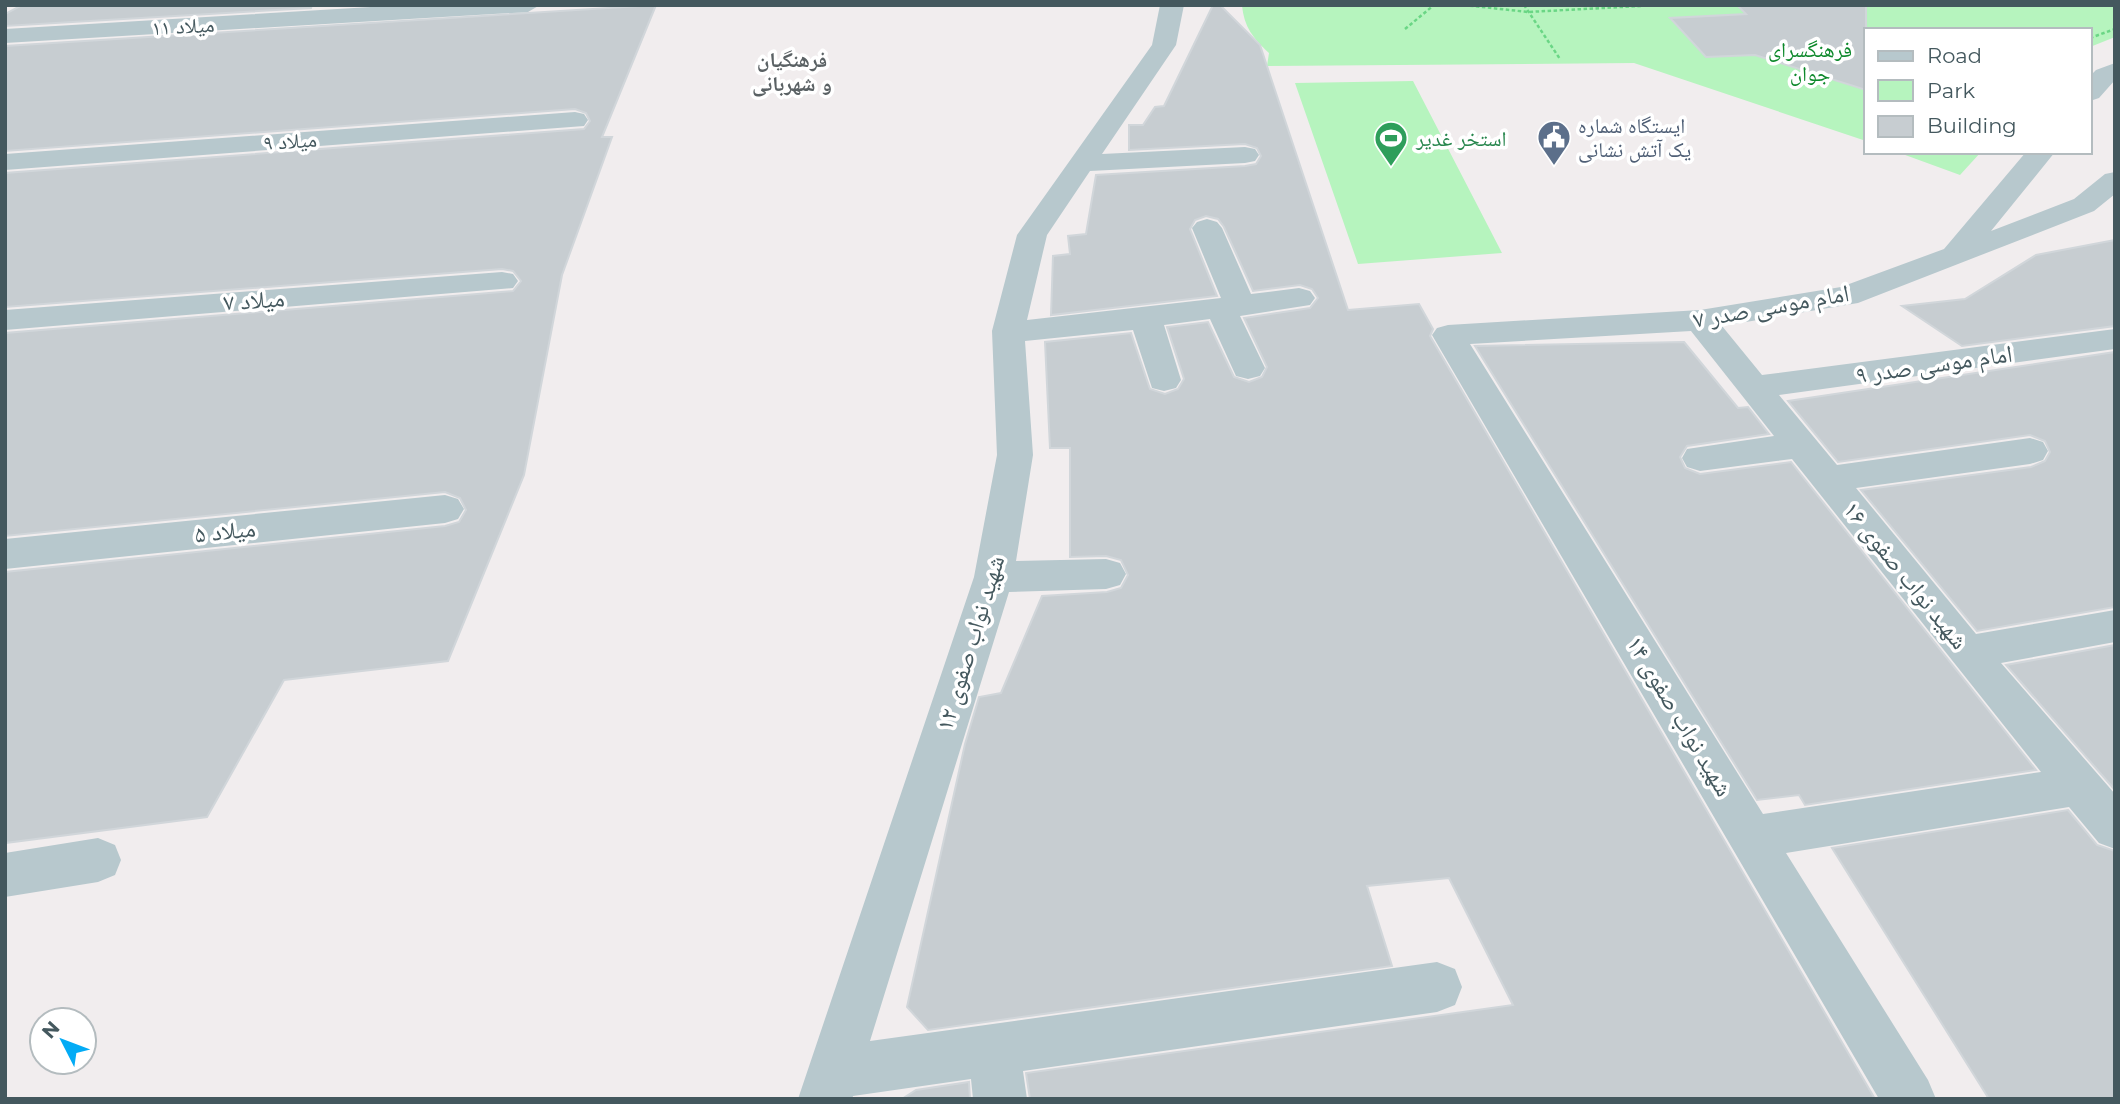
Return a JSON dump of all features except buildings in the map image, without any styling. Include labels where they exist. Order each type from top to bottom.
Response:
[{"type":"street","name":"میلاد ۱۱","points":[[5,36],[321,12],[528,5]]},
{"type":"street","name":"شهید نواب صفوی ۱۲","points":[[830,1086],[994,577],[1015,455],[1008,331],[1032,235],[1085,163],[1164,45],[1172,5]]},
{"type":"street","points":[[2092,91],[2105,75],[2115,71]]},
{"type":"street","name":"میلاد ۹","points":[[5,162],[575,120]]},
{"type":"street","name":"امام موسی صدر ۷","points":[[1448,335],[1700,320],[1847,296],[1955,255],[2038,154]]},
{"type":"street","points":[[1085,163],[1245,155]]},
{"type":"street","points":[[1955,255],[2084,205],[2115,180]]},
{"type":"street","points":[[1207,228],[1248,368]]},
{"type":"street","name":"میلاد ۷","points":[[5,320],[502,281]]},
{"type":"street","points":[[1008,331],[1059,329],[1299,298]]},
{"type":"street","points":[[1146,318],[1164,380]]},
{"type":"street","name":"شهید نواب صفوی ۱۶","points":[[1700,320],[1967,652],[2115,828]]},
{"type":"street","name":"شهید نواب صفوی ۱۴","points":[[1448,335],[1909,1099]]},
{"type":"street","name":"امام موسی صدر ۹","points":[[1753,387],[2115,339]]},
{"type":"street","points":[[1700,458],[1801,445]]},
{"type":"street","points":[[1828,479],[2029,452]]},
{"type":"street","name":"میلاد ۵","points":[[5,554],[445,509]]},
{"type":"street","points":[[994,577],[1106,574]]},
{"type":"street","points":[[1967,652],[2115,626]]},
{"type":"street","points":[[1753,837],[2077,786]]},
{"type":"street","points":[[5,875],[98,860]]},
{"type":"street","points":[[830,1086],[997,1074],[1437,987]]},
{"type":"path","points":[[1405,29],[1434,5]]},
{"type":"path","points":[[1464,5],[1528,12],[1659,5]]},
{"type":"path","points":[[1524,5],[1560,59]]},
{"type":"path","points":[[2092,37],[2115,29]]},
{"type":"green space","name":"فرهنگسرای جوان","points":[[1242,5],[2115,5],[2115,37],[2092,46],[2092,28],[1864,28],[1864,140],[1634,63],[1267,66],[1269,53],[1250,32]]},
{"type":"green space","name":"استخر غدیر","points":[[1413,81],[1502,253],[1358,264],[1295,83]]},
{"type":"green space","points":[[1902,154],[1979,154],[1960,175]]},
{"type":"place","name":"ایستگاه شماره یک آتش نشانی","points":[[1554,167]]},
{"type":"place","name":"استخر غدیر","points":[[1391,168]]},
{"type":"district","name":"فرهنگیان و شهربانی","points":[[792,71]]}]
